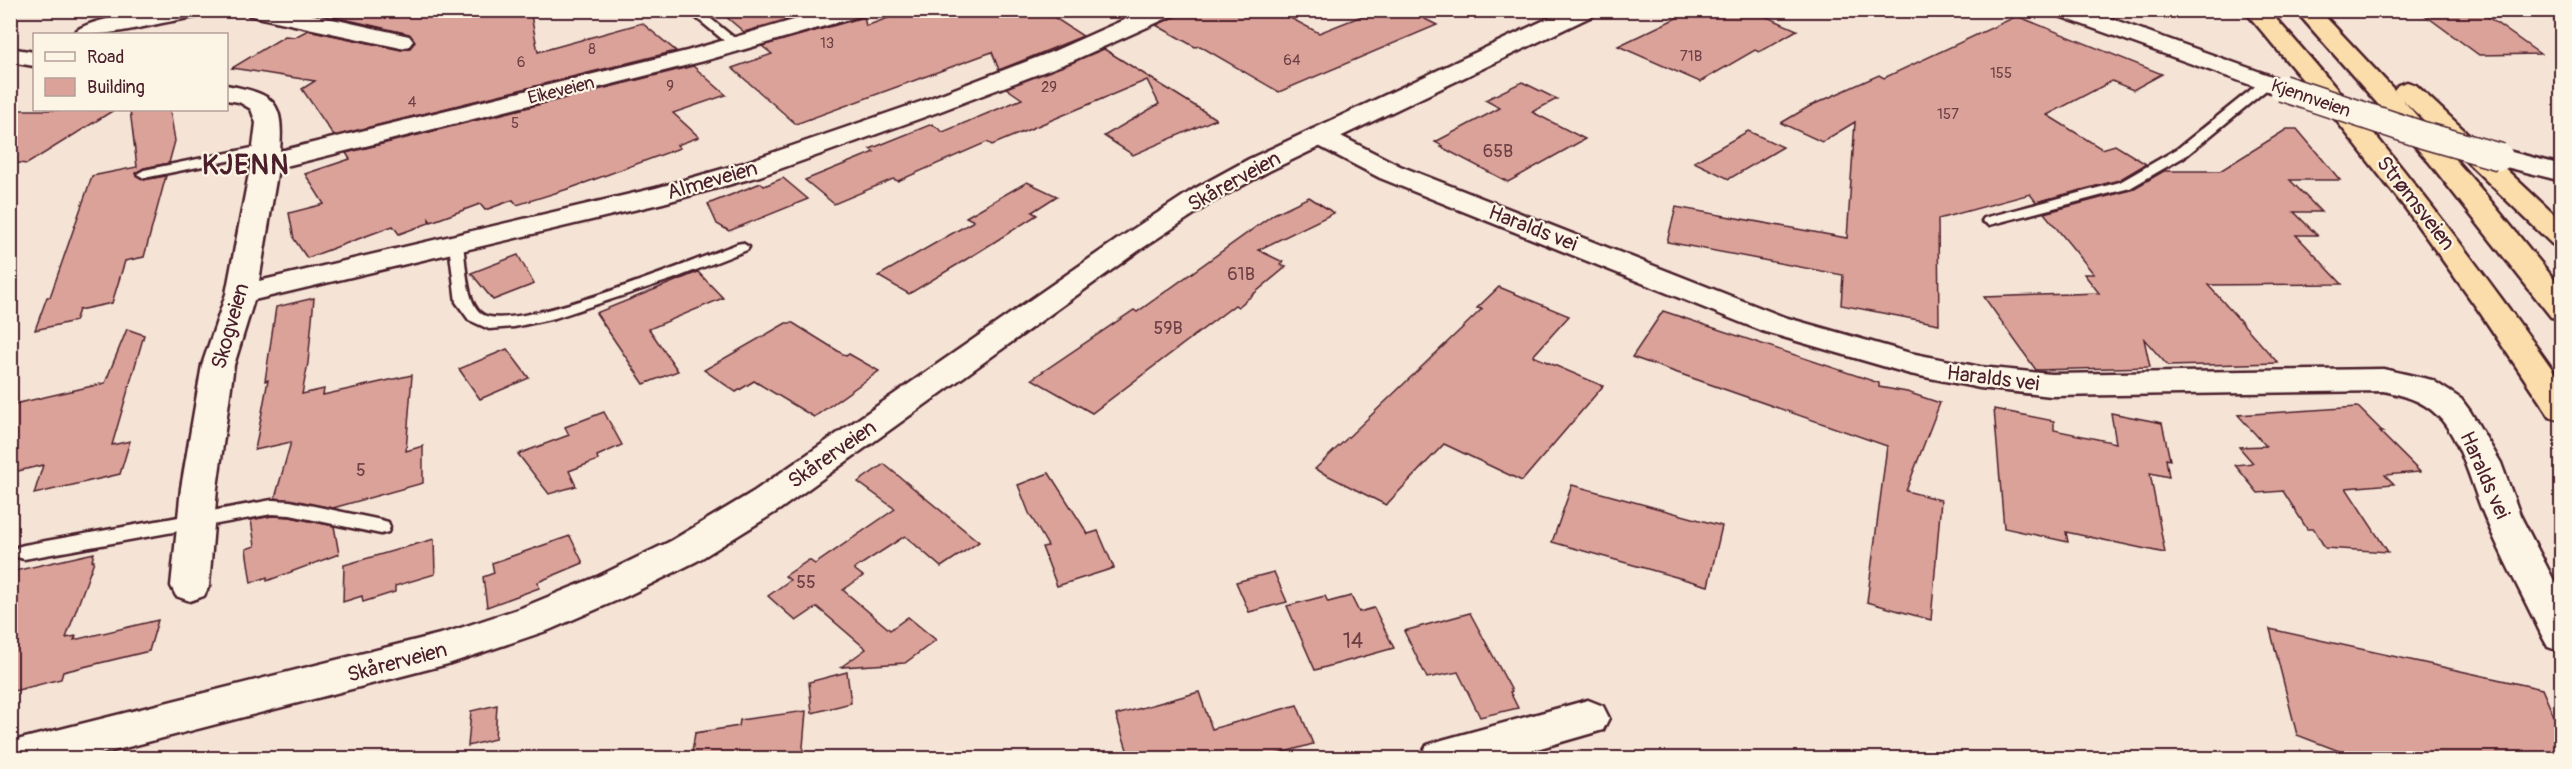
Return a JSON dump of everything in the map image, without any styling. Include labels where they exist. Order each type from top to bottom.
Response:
[{"type":"highway","name":"Strømsveien","points":[[2255,10],[2354,123],[2415,199],[2471,275],[2562,409]]},
{"type":"highway","points":[[2306,10],[2409,121],[2482,208],[2562,310]]},
{"type":"highway","points":[[2325,10],[2562,238]]},
{"type":"street","points":[[89,33],[167,14],[196,10]]},
{"type":"street","points":[[257,10],[401,41]]},
{"type":"street","name":"Eikeveien","points":[[266,156],[737,45],[855,10]]},
{"type":"street","name":"Almeveien","points":[[241,294],[663,195],[750,170],[1063,56],[1166,10]]},
{"type":"street","name":"Skårerveien","points":[[18,759],[448,648],[535,619],[613,586],[684,551],[766,501],[1181,209],[1251,170],[1320,136],[1586,10]]},
{"type":"street","name":"Kjennveien","points":[[2064,10],[2274,86],[2413,132],[2562,173]]},
{"type":"street","points":[[2557,10],[2562,13]]},
{"type":"street","name":"Skogveien","points":[[190,586],[196,522],[218,365],[241,294],[266,156],[269,123],[262,105],[247,96],[228,92]]},
{"type":"street","name":"Haralds vei","points":[[1320,136],[1390,172],[1743,312],[1831,343],[1923,368],[2007,383],[2051,385],[2383,380],[2420,388],[2449,407],[2470,437],[2502,515],[2562,636]]},
{"type":"street","points":[[1443,759],[1588,718]]},
{"type":"lane","points":[[692,10],[737,45]]},
{"type":"lane","points":[[1989,221],[2125,185],[2145,176],[2220,126],[2274,86]]},
{"type":"lane","points":[[144,174],[266,156]]},
{"type":"lane","points":[[456,245],[464,302],[475,317],[489,324],[514,322],[559,312],[668,276],[742,247]]},
{"type":"lane","points":[[24,552],[272,507],[290,508],[381,527]]},
{"type":"building","points":[[348,10],[530,10],[538,52],[642,23],[676,51],[334,136],[302,89],[315,81],[232,68],[285,36],[295,37],[308,30],[401,50],[410,48],[415,42],[409,34],[335,17]]},
{"type":"building","points":[[718,10],[818,10],[744,32]]},
{"type":"building","points":[[910,10],[1043,10],[1083,36],[999,70],[992,52],[796,124],[732,68],[772,54],[762,46],[864,17],[866,26]]},
{"type":"building","points":[[1179,10],[1275,10],[1319,33],[1377,10],[1407,10],[1437,25],[1279,92],[1200,46],[1195,47],[1156,25],[1175,17]]},
{"type":"building","points":[[1693,10],[1751,10],[1797,30],[1759,52],[1755,50],[1700,82],[1618,46]]},
{"type":"building","points":[[2418,10],[2478,10],[2540,54],[2479,55]]},
{"type":"building","points":[[2017,16],[2162,74],[2133,90],[2112,81],[2047,115],[2102,149],[2115,145],[2146,164],[2119,180],[2036,202],[2030,194],[1938,219],[1939,324],[1841,305],[1843,275],[1667,242],[1676,207],[1847,238],[1855,122],[1822,142],[1781,123],[1810,106],[1879,75],[1884,78]]},
{"type":"building","points":[[1104,49],[1216,119],[1133,155],[1104,136],[1159,104],[1147,80],[992,145],[987,142],[898,181],[893,179],[834,204],[805,180],[874,152],[870,149],[932,124],[943,132],[1022,99],[1006,88]]},
{"type":"building","points":[[693,66],[726,95],[673,113],[699,137],[677,145],[680,148],[517,205],[513,200],[485,210],[480,204],[431,222],[429,219],[429,223],[399,234],[393,226],[307,258],[294,239],[289,213],[324,204],[305,174],[350,159],[346,153]]},
{"type":"building","points":[[1522,82],[1557,99],[1532,112],[1585,139],[1508,182],[1435,142],[1500,108],[1485,100]]},
{"type":"building","points":[[10,110],[112,111],[27,164],[10,162]]},
{"type":"building","points":[[130,111],[170,111],[175,141],[169,163],[144,168],[135,173],[144,180],[166,176],[144,257],[125,261],[112,303],[79,310],[75,321],[35,330],[47,297],[50,297],[92,176],[137,167]]},
{"type":"building","points":[[2287,129],[2297,129],[2340,180],[2290,180],[2321,212],[2294,212],[2317,235],[2296,235],[2342,284],[2208,285],[2278,363],[2168,366],[2144,339],[2150,367],[2036,370],[1984,297],[2099,293],[2084,274],[2094,274],[2044,213],[2131,190],[2164,171],[2220,171]]},
{"type":"building","points":[[1748,131],[1783,147],[1729,179],[1694,162]]},
{"type":"building","points":[[783,178],[808,199],[729,231],[717,224],[708,204],[761,183],[764,186]]},
{"type":"building","points":[[1027,182],[1057,196],[1032,212],[1037,215],[980,251],[909,294],[878,276],[974,221],[966,217]]},
{"type":"building","points":[[1309,197],[1334,213],[1258,250],[1283,262],[1280,265],[1286,267],[1238,307],[1235,305],[1092,413],[1032,379],[1134,310],[1137,312],[1274,214]]},
{"type":"building","points":[[518,255],[534,284],[493,300],[471,273]]},
{"type":"building","points":[[698,272],[723,298],[649,329],[678,371],[644,384],[596,313]]},
{"type":"building","points":[[1499,287],[1569,316],[1533,356],[1603,386],[1522,481],[1444,444],[1386,505],[1315,469],[1482,309],[1477,308]]},
{"type":"building","points":[[314,298],[308,363],[302,394],[324,389],[323,395],[412,375],[406,451],[423,446],[423,483],[333,508],[275,498],[291,442],[255,450],[268,380],[265,381],[276,307]]},
{"type":"building","points":[[1663,311],[1879,383],[1879,387],[1907,392],[1940,403],[1906,491],[1941,500],[1931,620],[1867,602],[1887,446],[1632,357]]},
{"type":"building","points":[[786,323],[793,323],[846,356],[849,354],[879,371],[814,417],[754,381],[736,392],[704,370]]},
{"type":"building","points":[[127,329],[144,335],[112,445],[130,441],[120,474],[34,494],[43,465],[10,473],[10,405],[105,383]]},
{"type":"building","points":[[507,349],[529,378],[480,399],[459,369]]},
{"type":"building","points":[[2358,407],[2420,472],[2385,475],[2394,484],[2346,488],[2388,552],[2325,548],[2314,529],[2307,529],[2283,491],[2258,493],[2235,465],[2253,463],[2239,447],[2266,446],[2238,415]]},
{"type":"building","points":[[1994,409],[2054,421],[2054,430],[2116,443],[2111,413],[2162,423],[2170,460],[2166,459],[2169,477],[2150,473],[2165,553],[2066,532],[2068,542],[2004,528]]},
{"type":"building","points":[[604,412],[622,445],[597,456],[598,460],[569,471],[576,486],[549,494],[518,454],[569,435],[565,427]]},
{"type":"building","points":[[884,464],[979,542],[941,567],[905,536],[854,569],[863,576],[843,590],[890,630],[908,617],[936,640],[905,663],[841,667],[866,649],[817,607],[796,621],[768,596],[790,580],[785,576],[809,560],[815,564],[895,509],[858,482]]},
{"type":"building","points":[[1049,473],[1088,534],[1098,531],[1114,568],[1057,586],[1042,547],[1048,546],[1029,513],[1018,485]]},
{"type":"building","points":[[1572,485],[1722,526],[1708,586],[1552,542]]},
{"type":"building","points":[[272,516],[290,517],[334,526],[339,554],[267,581],[267,577],[251,583],[246,549],[255,546],[251,520]]},
{"type":"building","points":[[570,536],[583,563],[538,582],[539,588],[487,607],[483,577],[494,573],[492,563]]},
{"type":"building","points":[[434,539],[435,574],[395,586],[395,592],[363,602],[362,596],[343,602],[344,565]]},
{"type":"building","points":[[94,553],[92,561],[94,561],[66,638],[76,636],[74,640],[158,620],[149,651],[63,672],[61,679],[10,692],[10,572]]},
{"type":"building","points":[[1274,572],[1287,602],[1249,612],[1236,582]]},
{"type":"building","points":[[1325,596],[1328,602],[1351,596],[1359,612],[1374,608],[1394,648],[1315,670],[1287,606]]},
{"type":"building","points":[[1470,613],[1512,691],[1510,692],[1518,708],[1480,717],[1458,672],[1427,678],[1404,631]]},
{"type":"building","points":[[2270,629],[2542,689],[2562,735],[2562,759],[2360,759],[2297,735]]},
{"type":"building","points":[[847,672],[851,703],[812,713],[809,682]]},
{"type":"building","points":[[1199,692],[1212,729],[1297,705],[1313,744],[1260,759],[1130,759],[1116,715]]},
{"type":"building","points":[[497,705],[495,739],[468,746],[471,711]]},
{"type":"building","points":[[806,711],[802,759],[691,759],[695,733],[739,726],[740,720]]},
{"type":"district","name":"KJENN","points":[[246,165]]}]
